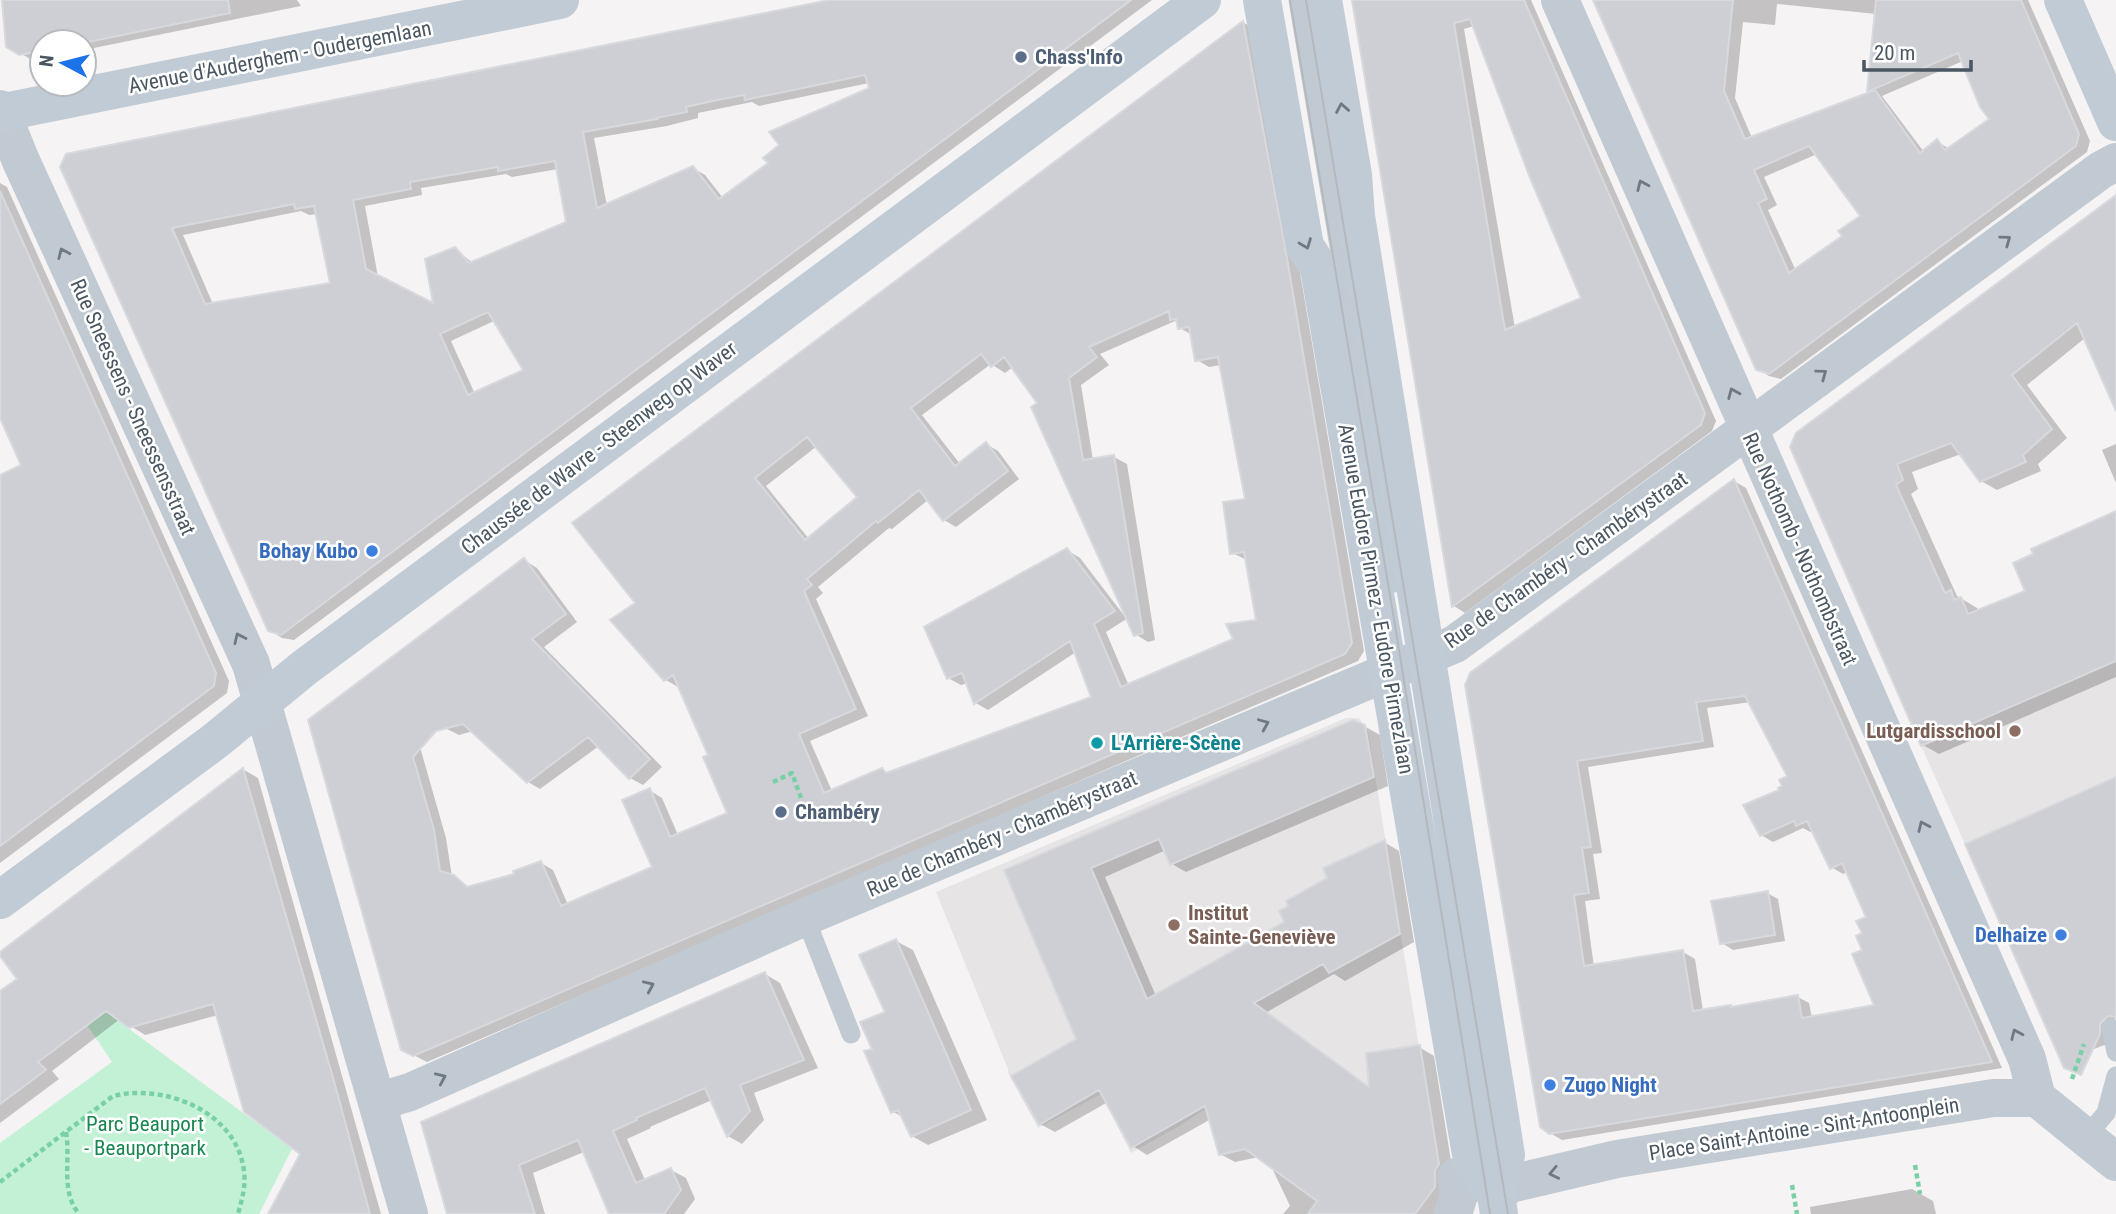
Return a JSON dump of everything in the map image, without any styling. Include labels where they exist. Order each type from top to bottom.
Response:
[{"type":"street","name":"Avenue d'Auderghem - Oudergemlaan","points":[[1,111],[560,0]]},
{"type":"street","name":"Chaussée de Wavre - Steenweg op Waver","points":[[0,900],[215,741],[304,668],[1202,0]]},
{"type":"street","name":"Avenue Eudore Pirmez - Eudore Pirmezlaan","points":[[1262,0],[1305,246],[1319,268],[1407,657],[1507,1155],[1468,1203]]},
{"type":"street","name":"Avenue Eudore Pirmez - Eudore Pirmezlaan","points":[[1323,0],[1353,175],[1407,657]]},
{"type":"street","name":"Rue Nothomb - Nothombstraat","points":[[1560,0],[2027,1059],[2037,1098]]},
{"type":"street","points":[[2063,0],[2116,122]]},
{"type":"street","name":"Rue Sneessens - Sneessensstraat","points":[[1,111],[21,162],[251,664],[409,1214]]},
{"type":"street","name":"Rue de Chambéry - Chambérystraat","points":[[377,1102],[410,1092],[805,917],[1407,657],[1455,644],[2116,162]]},
{"type":"street","name":"Place Saint-Antoine - Sint-Antoonplein","points":[[1468,1203],[1510,1184],[1617,1159],[1993,1098],[2037,1098]]},
{"type":"street","points":[[2037,1098],[2116,1163]]},
{"type":"lane","name":"Avenue Eudore Pirmez - Eudore Pirmezlaan","points":[[1298,0],[1399,605]]},
{"type":"lane","points":[[805,917],[851,1034]]},
{"type":"lane","points":[[2111,1028],[2116,1052]]},
{"type":"lane","points":[[2085,1138],[2106,1113],[2116,1076]]},
{"type":"path","points":[[773,782],[792,773],[801,798]]},
{"type":"path","points":[[2074,1073],[2085,1047]]},
{"type":"path","points":[[0,1182],[113,1096],[128,1092],[169,1095],[192,1104],[225,1128],[236,1144],[244,1169],[245,1191],[238,1214]]},
{"type":"path","points":[[66,1132],[69,1147],[68,1193],[79,1214]]},
{"type":"path","points":[[1915,1165],[1920,1194]]},
{"type":"path","points":[[1792,1185],[1797,1214]]},
{"type":"shaded area","name":"Lutgardisschool","points":[[2116,598],[2116,777],[1965,844],[1895,687]]},
{"type":"shaded area","name":"Institut Sainte-Geneviève","points":[[1346,718],[1359,718],[1368,732],[1430,1114],[1254,1077],[1181,1125],[1131,1153],[1101,1094],[1038,1128],[1008,1073],[936,892]]},
{"type":"green space","name":"Parc Beauport - Beauportpark","points":[[87,998],[292,1149],[259,1214],[0,1214],[0,1143],[112,1062],[87,1025]]},
{"type":"building","points":[[2,0],[228,0],[230,13],[98,40],[98,28],[28,28],[28,53],[19,55],[6,47]]},
{"type":"building","points":[[829,0],[1131,0],[281,635],[268,631],[60,167],[66,154]],"holes":[[[865,75],[869,88],[769,132],[779,145],[763,158],[768,163],[719,199],[693,166],[597,208],[583,132],[687,112],[686,107],[717,100],[744,95],[745,100]],[[555,161],[566,222],[469,263],[455,247],[425,259],[433,303],[366,269],[353,200],[411,189],[410,182],[498,167],[498,171]],[[294,204],[295,209],[314,206],[330,283],[205,304],[172,228]],[[488,312],[523,370],[468,395],[440,334]]]},
{"type":"building","points":[[1352,0],[1524,0],[1705,413],[1701,425],[1452,607]],"holes":[[[1470,19],[1530,178],[1581,298],[1505,330],[1454,23]]]},
{"type":"building","points":[[1593,0],[1733,0],[1724,91],[1745,139],[1875,90],[1920,153],[1937,139],[1945,150],[1989,119],[1980,107],[1958,53],[1867,92],[1876,0],[2021,0],[2079,134],[2076,146],[1769,374],[1756,370]],"holes":[[[1809,146],[1860,216],[1838,231],[1842,236],[1789,273],[1758,203],[1767,199],[1754,170]]]},
{"type":"building","points":[[1243,21],[1287,258],[1352,643],[1345,654],[413,1056],[401,1050],[308,720],[524,558],[566,614],[532,639],[650,759],[629,779],[588,737],[527,783],[463,724],[436,731],[413,757],[434,830],[440,871],[454,875],[467,887],[514,874],[513,871],[541,861],[561,906],[652,867],[622,800],[650,788],[670,837],[727,813],[703,757],[708,755],[673,675],[664,681],[610,620],[635,603],[572,523]],"holes":[[[1169,311],[1170,320],[1176,319],[1178,329],[1189,327],[1195,361],[1218,357],[1245,499],[1223,502],[1230,554],[1244,552],[1256,620],[1226,624],[1233,639],[1121,687],[1094,624],[1115,611],[1067,548],[924,627],[947,679],[962,673],[974,704],[1070,641],[1091,697],[886,773],[882,768],[824,793],[799,734],[856,709],[804,591],[812,585],[807,579],[876,521],[878,523],[919,490],[943,521],[1008,471],[986,442],[955,466],[911,408],[981,354],[991,367],[1004,357],[1037,403],[1031,407],[1134,636],[1143,633],[1114,455],[1083,460],[1069,378],[1097,357],[1089,347]],[[807,437],[857,497],[805,540],[755,478]]]},
{"type":"building","points":[[0,191],[216,673],[214,686],[0,846],[0,475],[21,465],[0,418]]},
{"type":"building","points":[[2116,195],[2116,411],[2077,323],[2012,375],[2052,429],[2023,455],[2026,462],[1980,482],[1951,443],[1897,464],[1903,480],[1896,485],[1945,593],[1951,590],[1954,600],[1961,597],[1968,614],[2025,591],[2013,563],[2033,554],[2031,549],[2116,511],[2116,661],[1921,746],[1790,447],[1796,433]]},
{"type":"building","points":[[1734,479],[1992,1062],[1549,1134],[1540,1127],[1465,685],[1470,673]],"holes":[[[1745,696],[1787,776],[1779,780],[1782,786],[1779,790],[1743,805],[1760,836],[1794,821],[1796,826],[1807,821],[1830,869],[1842,863],[1866,917],[1856,921],[1862,933],[1856,936],[1862,950],[1852,954],[1874,1005],[1802,1018],[1798,995],[1693,1011],[1683,950],[1584,966],[1574,895],[1589,893],[1582,848],[1591,847],[1577,761],[1703,741],[1696,702]]]},
{"type":"building","points":[[1353,720],[1365,725],[1374,777],[1170,865],[1159,839],[1091,868],[1147,999],[1284,922],[1279,911],[1288,906],[1286,901],[1327,878],[1323,868],[1385,840],[1400,934],[1329,973],[1323,964],[1254,1003],[1369,1087],[1366,1053],[1420,1045],[1439,1164],[1435,1170],[1435,1187],[1415,1214],[1308,1214],[1317,1201],[1245,1149],[1219,1155],[1205,1106],[1131,1148],[1099,1090],[1039,1125],[1011,1076],[1076,1039],[1004,870]]},
{"type":"building","points":[[243,768],[370,1214],[268,1214],[300,1154],[244,1112],[213,1004],[129,1028],[106,1011],[38,1062],[46,1070],[0,1104],[0,991],[17,979],[0,956],[0,952]]},
{"type":"building","name":"Delhaize","points":[[2116,777],[2116,1017],[2108,1016],[2100,1024],[2100,1034],[2081,1075],[2064,1068],[1965,844]]},
{"type":"building","points":[[1768,891],[1775,935],[1720,944],[1711,901]]},
{"type":"building","points":[[896,939],[971,1110],[911,1137],[898,1110],[891,1113],[864,1051],[872,1049],[860,1022],[885,1012],[859,955]]},
{"type":"building","points":[[765,972],[804,1060],[740,1085],[750,1111],[727,1137],[705,1088],[613,1131],[636,1183],[671,1168],[681,1190],[664,1214],[609,1214],[578,1140],[519,1165],[535,1214],[447,1214],[421,1122]]},
{"type":"tram line","points":[[1290,0],[1490,1214]]},
{"type":"tram line","points":[[1306,0],[1508,1214]]},
{"type":"place","name":"Chass'Info","points":[[1021,57]]},
{"type":"place","name":"Bohay Kubo","points":[[372,551]]},
{"type":"place","name":"Lutgardisschool","points":[[2015,731]]},
{"type":"place","name":"L'Arrière-Scène","points":[[1097,743]]},
{"type":"place","name":"Chambéry","points":[[781,812]]},
{"type":"place","name":"Institut Sainte-Geneviève","points":[[1174,925]]},
{"type":"place","name":"Delhaize","points":[[2061,935]]},
{"type":"place","name":"Zugo Night","points":[[1550,1085]]}]
